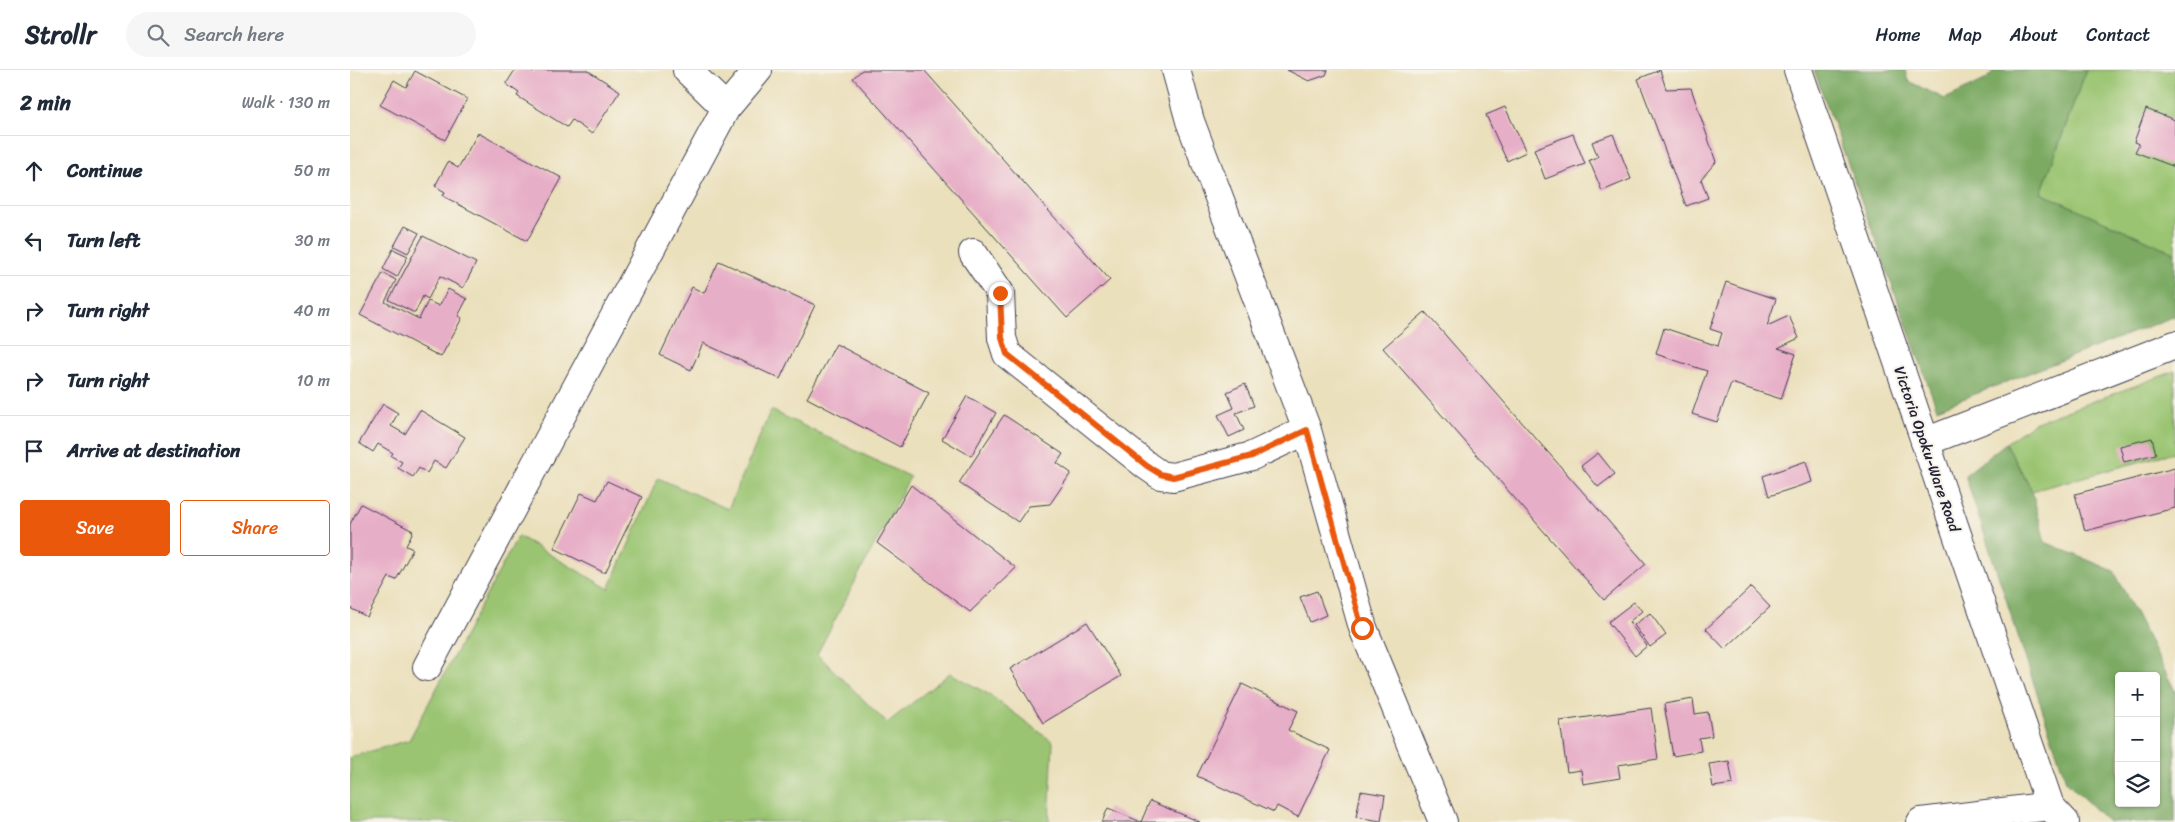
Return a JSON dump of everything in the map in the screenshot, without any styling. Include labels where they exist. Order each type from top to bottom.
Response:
[{"type":"street","points":[[687,70],[726,108]]},
{"type":"street","points":[[427,667],[726,108],[758,70]]},
{"type":"street","points":[[1176,70],[1190,122],[1307,430],[1362,628],[1443,822]]},
{"type":"street","name":"Victoria Opoku-Ware Road","points":[[1798,70],[1925,442],[2058,814]]},
{"type":"street","points":[[973,253],[1000,293],[1002,338],[1007,354],[1147,466],[1160,474],[1173,477],[1252,456],[1307,430]]},
{"type":"street","points":[[1925,442],[2175,345]]},
{"type":"street","points":[[1921,822],[2058,814]]},
{"type":"green space","points":[[1814,70],[1905,70],[1908,81],[1945,99],[1987,79],[1994,70],[2086,70],[2041,193],[2175,253],[2175,316],[1937,409]]},
{"type":"green space","points":[[2086,70],[2175,70],[2175,253],[2041,193]]},
{"type":"green space","points":[[2175,371],[2175,452],[2032,491],[2006,443],[2034,423]]},
{"type":"green space","points":[[771,410],[910,477],[817,654],[887,723],[950,673],[990,695],[1053,742],[1049,822],[350,822],[350,757],[409,740],[518,536],[609,589],[658,478],[728,509]]},
{"type":"green space","points":[[2006,443],[2032,491],[2045,542],[2114,571],[2175,691],[2175,822],[2108,822],[2066,781],[1965,475]]},
{"type":"building","points":[[515,70],[528,70],[533,73],[535,70],[587,70],[620,91],[592,134],[572,120],[567,127],[517,96],[519,93],[506,84]]},
{"type":"building","points":[[862,70],[924,70],[1110,280],[1067,318],[853,78]]},
{"type":"building","points":[[1287,70],[1328,70],[1326,75],[1309,81]]},
{"type":"building","points":[[1660,70],[1666,89],[1691,88],[1716,162],[1701,179],[1708,198],[1686,206],[1638,79]]},
{"type":"building","points":[[415,71],[467,99],[445,140],[380,105],[394,80],[406,87]]},
{"type":"building","points":[[1505,107],[1526,152],[1507,161],[1486,115]]},
{"type":"building","points":[[2146,109],[2175,120],[2175,167],[2135,152],[2139,144],[2134,142]]},
{"type":"building","points":[[478,133],[562,178],[527,241],[443,196],[445,192],[435,186],[448,162],[458,168]]},
{"type":"building","points":[[1573,134],[1585,164],[1545,179],[1534,149]]},
{"type":"building","points":[[1613,134],[1631,179],[1602,191],[1589,160],[1598,157],[1592,142]]},
{"type":"building","points":[[405,226],[419,233],[408,253],[394,246]]},
{"type":"building","points":[[423,236],[476,263],[463,288],[440,276],[428,299],[423,296],[415,313],[389,300]]},
{"type":"building","points":[[393,249],[408,256],[397,277],[383,269]]},
{"type":"building","points":[[719,261],[815,305],[780,379],[703,343],[691,370],[660,355],[692,287],[704,293]]},
{"type":"building","points":[[383,273],[396,280],[385,302],[419,319],[428,301],[439,306],[448,289],[467,299],[458,316],[462,318],[441,357],[360,315]]},
{"type":"building","points":[[1726,282],[1776,299],[1767,326],[1789,316],[1799,338],[1778,348],[1796,354],[1781,399],[1731,383],[1717,422],[1692,414],[1707,371],[1656,354],[1664,328],[1718,346],[1722,333],[1710,329]]},
{"type":"building","points":[[1425,312],[1646,564],[1604,600],[1383,348]]},
{"type":"building","points":[[836,344],[929,393],[900,447],[807,398]]},
{"type":"building","points":[[1245,384],[1254,406],[1236,413],[1244,430],[1229,437],[1218,415],[1234,408],[1227,392]]},
{"type":"building","points":[[967,396],[996,413],[971,456],[942,439]]},
{"type":"building","points":[[383,404],[398,413],[391,426],[405,434],[420,410],[465,437],[446,468],[434,461],[427,473],[419,468],[413,477],[398,468],[402,462],[391,456],[393,453],[378,444],[373,452],[359,443]]},
{"type":"building","points":[[1004,415],[1063,454],[1057,463],[1071,473],[1050,504],[1029,506],[1018,522],[959,483]]},
{"type":"building","points":[[2152,438],[2156,454],[2124,462],[2120,446]]},
{"type":"building","points":[[1598,453],[1615,474],[1598,487],[1581,466]]},
{"type":"building","points":[[1806,461],[1812,482],[1769,496],[1763,476]]},
{"type":"building","points":[[2175,468],[2175,508],[2085,531],[2075,494]]},
{"type":"building","points":[[607,481],[642,497],[605,573],[554,548],[581,493],[597,500]]},
{"type":"building","points":[[911,485],[1016,568],[970,612],[877,543]]},
{"type":"building","points":[[361,504],[413,531],[406,546],[413,549],[396,580],[389,577],[367,617],[350,608],[350,524]]},
{"type":"building","points":[[1751,587],[1770,607],[1725,649],[1706,629]]},
{"type":"building","points":[[1317,591],[1326,615],[1310,622],[1300,597]]},
{"type":"building","points":[[1634,602],[1642,611],[1629,622],[1647,646],[1635,656],[1608,622]]},
{"type":"building","points":[[1650,613],[1666,635],[1650,647],[1634,625]]},
{"type":"building","points":[[1087,622],[1121,676],[1043,723],[1010,669]]},
{"type":"building","points":[[1242,684],[1298,711],[1288,730],[1330,750],[1298,817],[1277,806],[1274,812],[1197,776]]},
{"type":"building","points":[[1693,699],[1695,714],[1708,712],[1712,736],[1699,738],[1701,751],[1673,756],[1664,704]]},
{"type":"building","points":[[1651,708],[1658,759],[1618,765],[1620,778],[1583,784],[1581,770],[1567,772],[1560,721]]},
{"type":"building","points":[[1729,761],[1733,784],[1713,787],[1709,764]]},
{"type":"building","points":[[1361,791],[1385,795],[1381,821],[1356,817]]},
{"type":"building","points":[[1150,801],[1200,822],[1141,822]]},
{"type":"building","points":[[1108,808],[1141,822],[1102,822]]},
{"type":"route","points":[[1000,293],[1002,338],[1007,354],[1147,466],[1160,474],[1173,477],[1252,456],[1307,430],[1362,628]]}]
